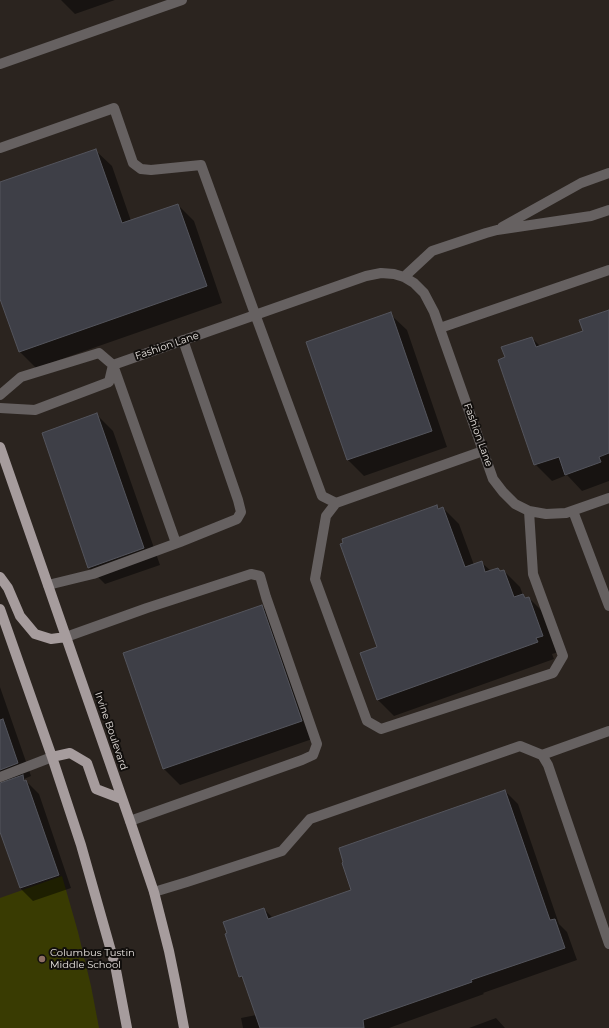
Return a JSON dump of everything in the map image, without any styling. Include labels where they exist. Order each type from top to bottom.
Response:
[{"type":"main road","name":"Irvine Boulevard","points":[[0,446],[154,892],[170,957],[184,1028]]},
{"type":"main road","points":[[0,577],[8,588],[20,616],[35,634],[51,639],[66,637]]},
{"type":"main road","points":[[0,609],[81,845],[115,965],[127,1028]]},
{"type":"main road","points":[[52,757],[70,753],[87,763],[96,789],[122,799]]},
{"type":"street","points":[[0,64],[182,0]]},
{"type":"street","points":[[0,148],[114,108],[133,163],[141,169],[152,170],[201,165],[322,496],[336,503]]},
{"type":"street","points":[[497,230],[581,183],[608,175]]},
{"type":"street","points":[[404,276],[432,251],[497,230],[591,216],[609,210]]},
{"type":"street","points":[[440,328],[609,270]]},
{"type":"street","name":"Fashion Lane","points":[[113,365],[366,276],[381,273],[404,276],[414,283],[424,294],[434,312],[494,479],[503,492],[515,504],[529,511],[546,514],[566,513],[609,498]]},
{"type":"street","points":[[48,585],[93,574],[176,543],[237,519],[241,512],[183,340]]},
{"type":"street","points":[[0,395],[22,377],[99,353],[113,365],[176,543]]},
{"type":"street","points":[[0,408],[35,410],[109,382],[113,365]]},
{"type":"street","points":[[483,450],[336,503],[326,516],[316,579],[367,721],[381,729],[553,673],[563,656],[533,574],[529,511]]},
{"type":"street","points":[[573,510],[609,606]]},
{"type":"street","points":[[66,637],[147,608],[251,574],[260,576],[317,744],[313,755],[130,821]]},
{"type":"street","points":[[542,755],[609,731]]},
{"type":"street","points":[[154,892],[282,851],[310,819],[520,746],[542,755],[548,765],[609,944]]},
{"type":"street","points":[[0,777],[52,757]]},
{"type":"shaded area","name":"Columbus Tustin Middle School","points":[[62,876],[78,932],[99,1028],[0,1028],[0,898]]},
{"type":"building","points":[[96,149],[122,223],[178,204],[207,286],[19,352],[0,299],[0,182]]},
{"type":"building","points":[[609,310],[609,453],[599,457],[601,462],[565,475],[559,457],[534,465],[498,360],[505,357],[501,347],[532,337],[536,347],[583,331],[579,320]]},
{"type":"building","points":[[391,312],[432,431],[347,460],[306,342]]},
{"type":"building","points":[[97,413],[144,548],[88,568],[42,433]]},
{"type":"building","points":[[437,505],[438,509],[443,507],[465,567],[482,561],[485,572],[498,568],[500,571],[504,570],[514,597],[523,594],[525,598],[529,597],[543,636],[536,638],[538,642],[377,700],[360,653],[377,647],[340,544],[343,543],[342,539]]},
{"type":"building","points":[[262,605],[302,721],[163,769],[123,653]]},
{"type":"building","points":[[3,719],[18,763],[0,770],[0,720]]},
{"type":"building","points":[[23,775],[59,875],[20,888],[0,832],[0,783]]},
{"type":"building","points":[[505,790],[550,920],[555,919],[565,948],[471,980],[472,982],[363,1020],[364,1028],[260,1028],[242,976],[239,977],[225,934],[227,933],[223,922],[264,908],[268,919],[351,890],[342,863],[339,848]]},
{"type":"place","name":"Columbus Tustin Middle School","points":[[42,959]]}]
